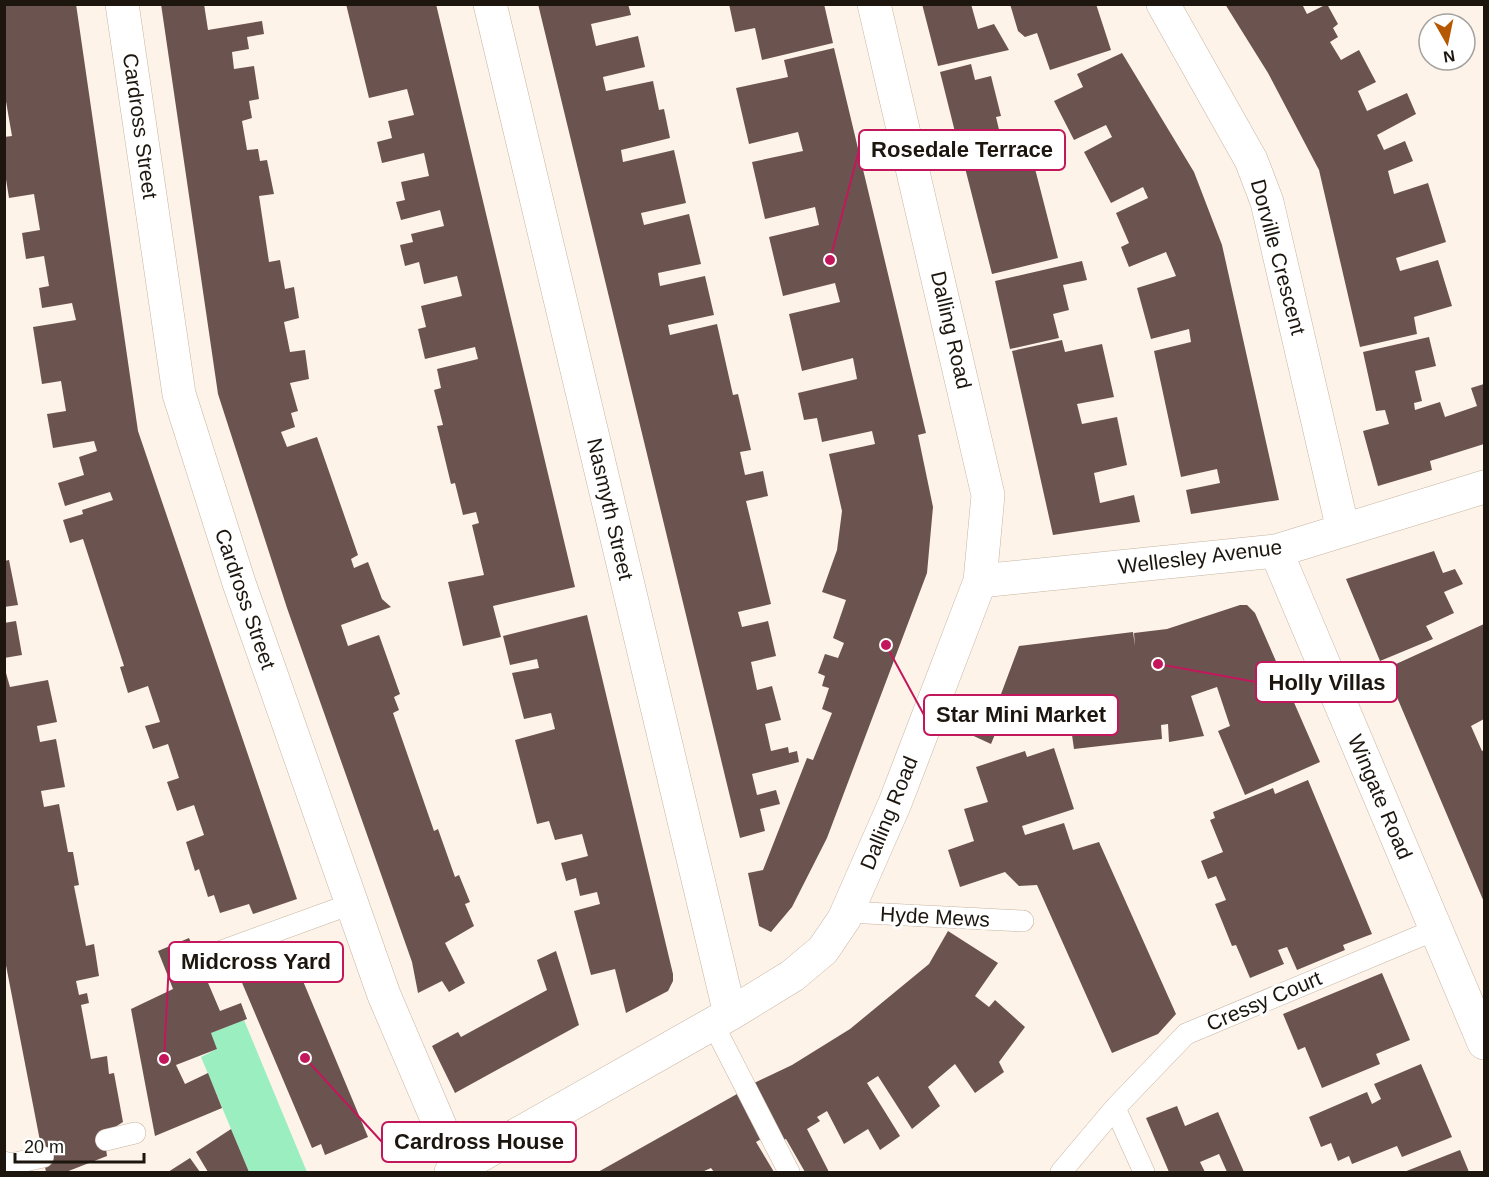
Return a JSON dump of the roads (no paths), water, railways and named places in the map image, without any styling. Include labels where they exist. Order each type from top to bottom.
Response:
[{"type":"street","name":"Cardross Street","points":[[122,4],[178,394],[239,583],[351,904],[388,1005],[455,1170]]},
{"type":"street","name":"Nasmyth Street","points":[[490,4],[722,1019]]},
{"type":"street","name":"Dalling Road","points":[[455,1170],[722,1019],[792,976],[823,950],[847,912],[895,803],[980,580],[988,495],[874,4]]},
{"type":"street","name":"Dorville Crescent","points":[[1163,4],[1251,160],[1267,202],[1342,530]]},
{"type":"street","name":"Wellesley Avenue","points":[[980,580],[1275,551],[1485,487]]},
{"type":"street","name":"Wingate Road","points":[[1275,551],[1485,1043]]},
{"type":"lane","points":[[216,953],[351,904]]},
{"type":"lane","name":"Hyde Mews","points":[[847,912],[1023,921]]},
{"type":"lane","name":"Cressy Court","points":[[1061,1173],[1115,1108],[1186,1034],[1437,929]]},
{"type":"lane","points":[[722,1019],[789,1173]]},
{"type":"lane","points":[[1115,1108],[1144,1173]]},
{"type":"lane","points":[[106,1140],[135,1133]]},
{"type":"lane","points":[[4,1162],[11,1164],[43,1157]]},
{"type":"place","name":"Rosedale Terrace","points":[[830,260]]},
{"type":"place","name":"Star Mini Market","points":[[886,645]]},
{"type":"place","name":"Holly Villas","points":[[1158,664]]},
{"type":"place","name":"Cardross House","points":[[305,1058]]},
{"type":"place","name":"Midcross Yard","points":[[164,1059]]}]
